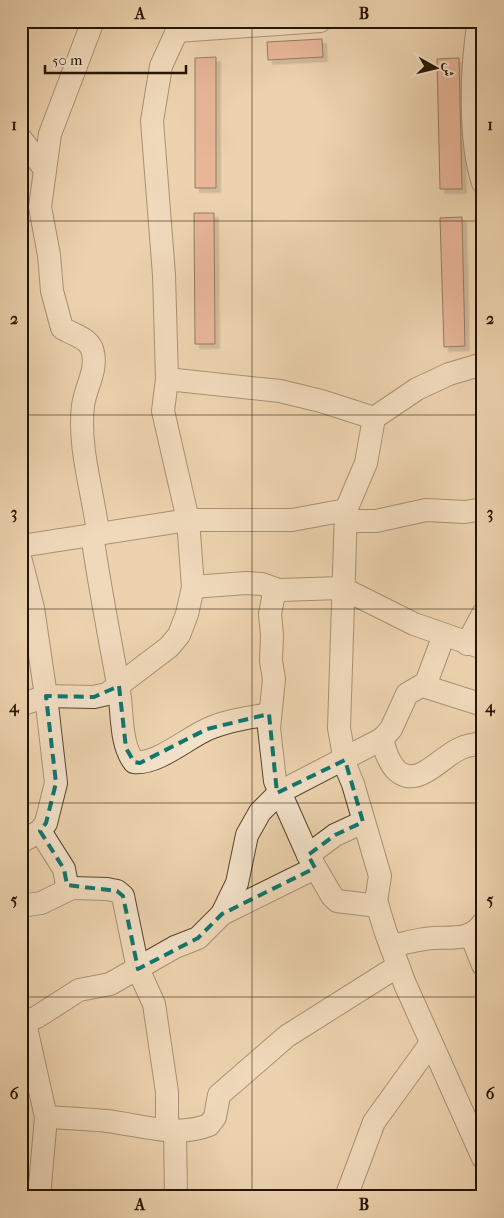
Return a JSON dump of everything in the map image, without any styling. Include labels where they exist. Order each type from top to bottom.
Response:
[{"type":"street","points":[[34,164],[50,134],[93,21]]},
{"type":"street","points":[[21,705],[46,696],[94,697],[107,694],[119,686],[170,648],[180,635],[193,587],[188,520],[163,410],[167,379],[164,275],[152,121],[161,66],[176,26],[320,21]]},
{"type":"street","points":[[479,21],[475,60],[474,137],[476,158],[483,183]]},
{"type":"street","points":[[21,139],[34,164],[49,254],[52,291],[62,328],[87,340],[93,352],[91,380],[83,406],[84,435],[104,617],[119,686],[126,748],[134,762],[147,762],[207,729],[269,714]]},
{"type":"street","points":[[483,364],[449,374],[417,389],[374,418],[366,463],[346,516],[342,588],[340,728],[345,760],[380,876],[378,906],[395,956],[431,1043],[483,1158]]},
{"type":"street","points":[[167,379],[280,391],[321,401],[374,418]]},
{"type":"street","points":[[21,546],[188,520],[292,520],[346,516],[376,521],[426,510],[482,515]]},
{"type":"street","points":[[21,561],[33,608],[56,783],[46,822],[30,837],[64,869],[67,884],[72,888]]},
{"type":"street","points":[[193,587],[246,583],[262,584],[279,590],[342,588],[414,624],[475,646],[483,614]]},
{"type":"street","points":[[279,590],[273,598],[270,614],[272,635],[271,661],[274,679],[269,714],[275,781],[312,861],[332,896],[337,900],[378,906]]},
{"type":"street","points":[[222,914],[237,883],[247,835],[260,812],[280,792],[345,760],[382,739],[391,729],[407,694],[423,686],[428,679],[444,635]]},
{"type":"street","points":[[423,686],[483,705]]},
{"type":"street","points":[[382,739],[389,764],[394,770],[416,775],[428,771],[442,758],[456,751],[467,746],[483,744]]},
{"type":"street","points":[[39,1197],[46,1117],[23,1024],[80,990],[110,984],[174,947],[198,938],[222,914],[312,861],[335,835],[363,822]]},
{"type":"street","points":[[21,906],[41,904],[72,888],[107,889],[117,891],[123,896],[138,969],[154,1004],[167,1092],[176,1197]]},
{"type":"street","points":[[46,1117],[109,1121],[131,1126],[171,1130],[198,1129],[209,1125],[215,1117],[219,1095],[287,1036],[395,956],[432,938],[459,938],[477,929],[483,965]]},
{"type":"street","points":[[346,1197],[374,1122],[431,1043]]},
{"type":"highlighted area","points":[[119,686],[126,748],[134,762],[140,763],[207,729],[269,714],[277,793],[345,760],[363,822],[335,835],[308,855],[315,868],[222,914],[198,938],[138,969],[123,896],[117,891],[67,885],[64,869],[40,831],[46,823],[56,783],[46,696],[94,697]]},
{"type":"building","points":[[322,39],[323,57],[268,60],[267,42]]},
{"type":"building","points":[[216,57],[216,188],[195,188],[195,58]]},
{"type":"building","points":[[459,58],[462,189],[440,189],[437,59]]},
{"type":"building","points":[[194,213],[214,213],[215,344],[195,344]]},
{"type":"building","points":[[462,217],[465,346],[444,347],[440,218]]}]
